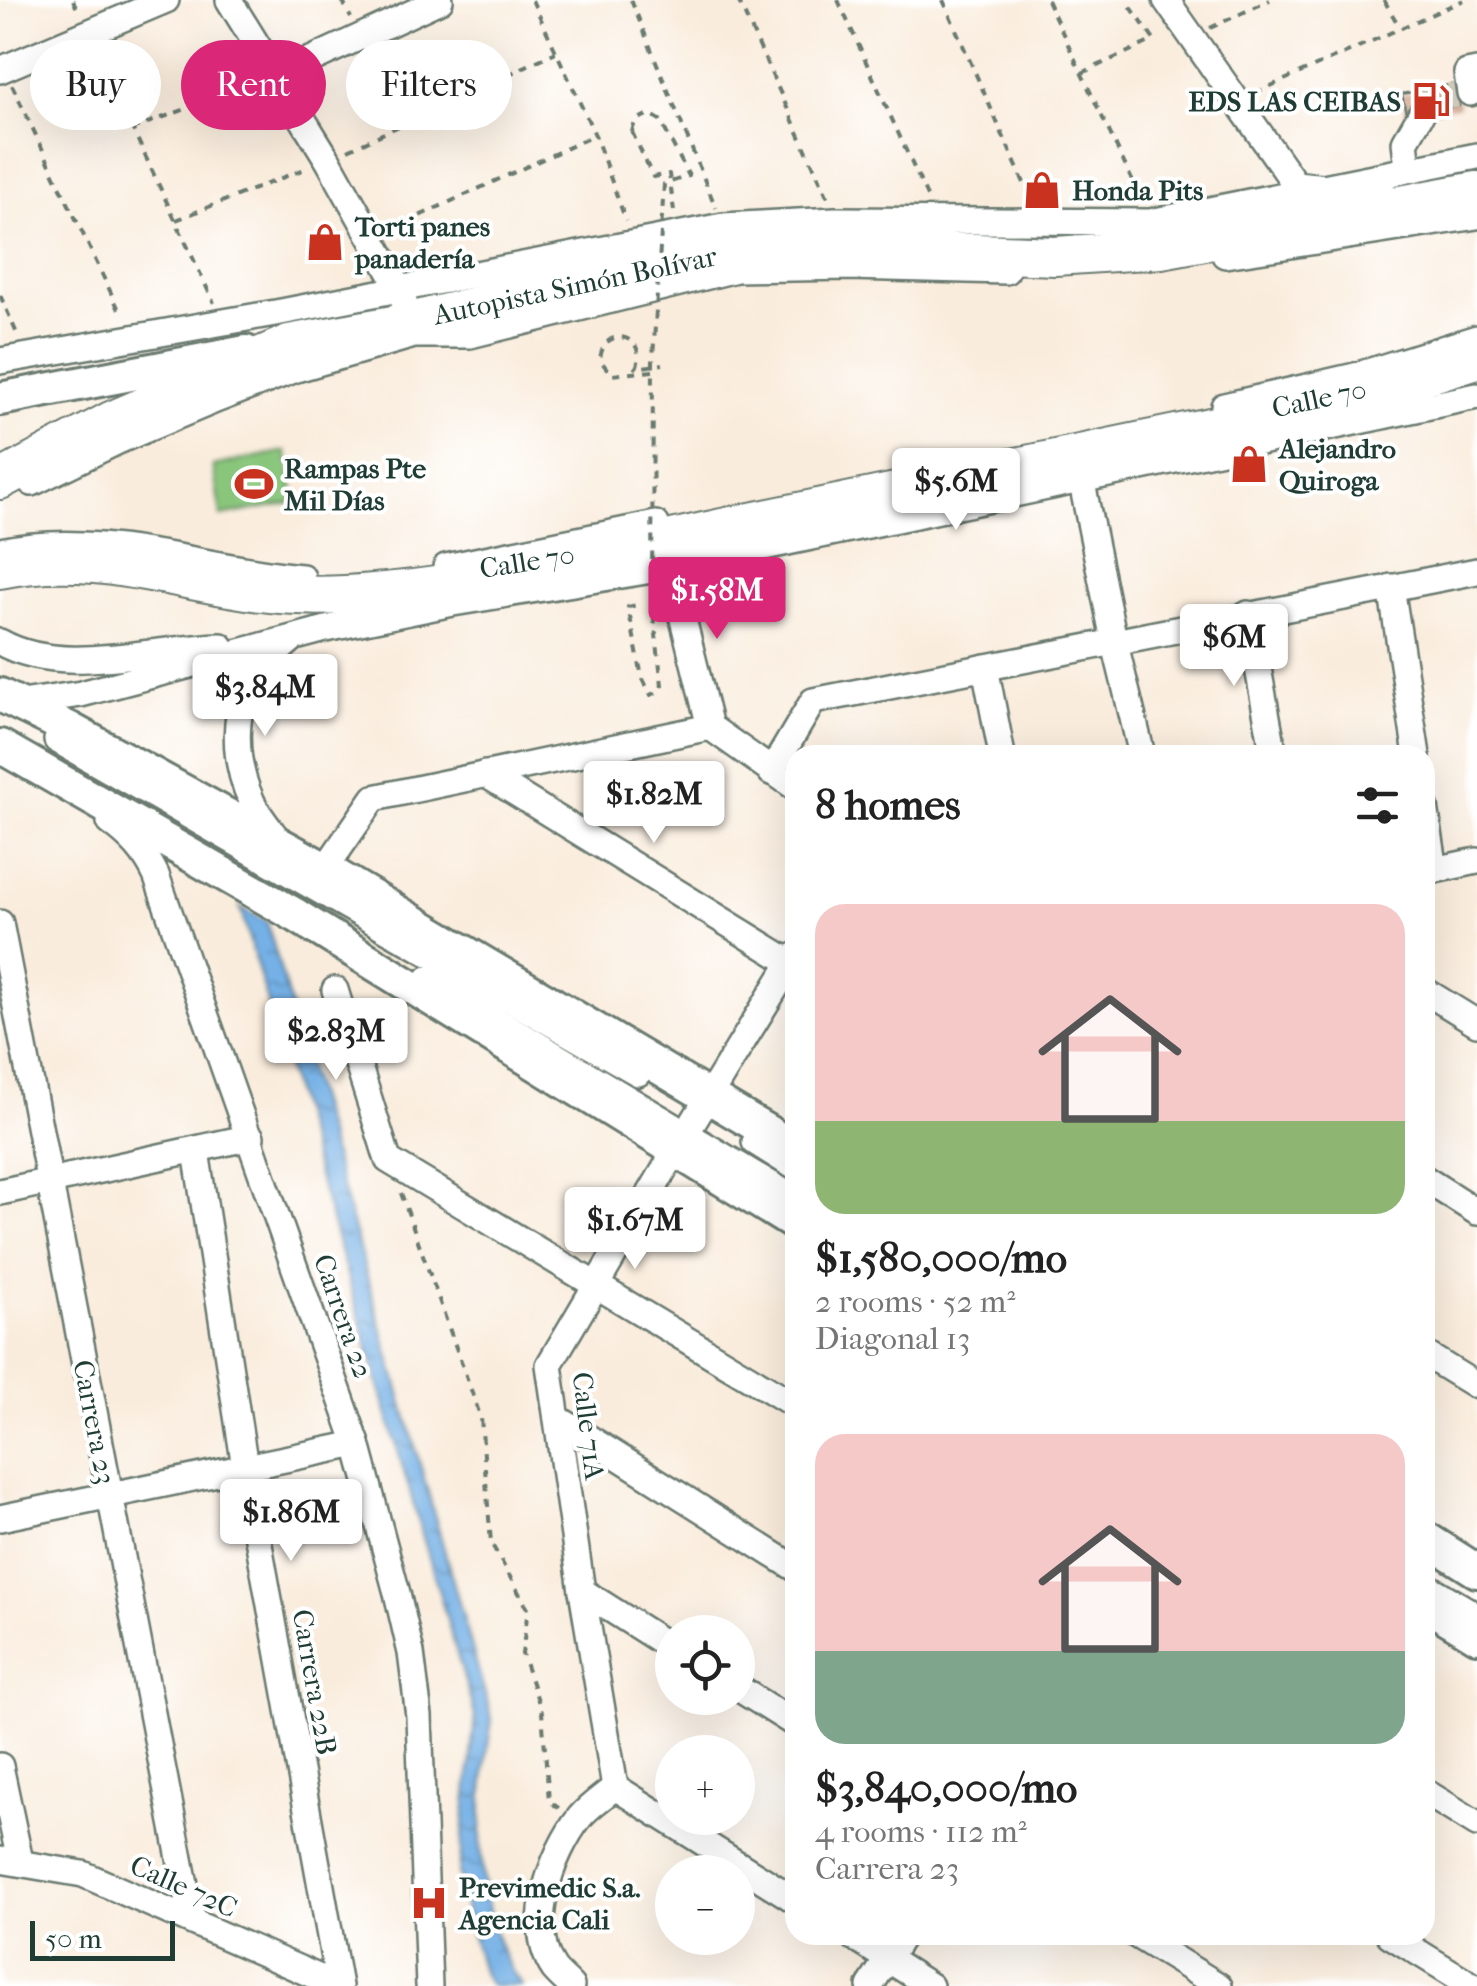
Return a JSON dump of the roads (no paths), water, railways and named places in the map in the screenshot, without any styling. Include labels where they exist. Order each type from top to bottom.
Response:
[{"type":"highway","points":[[1300,190],[1411,185]]},
{"type":"highway","name":"Autopista Simón Bolívar","points":[[0,480],[111,421],[212,389],[289,344],[405,305],[732,252],[844,248],[1055,256],[1161,249],[1316,223],[1411,185],[1477,191]]},
{"type":"highway","points":[[1366,419],[1473,364]]},
{"type":"highway","points":[[0,569],[80,561],[268,593],[307,586],[390,592],[574,561],[1360,396],[1473,364]]},
{"type":"highway","points":[[484,577],[536,590],[574,561]]},
{"type":"main road","points":[[8,399],[289,344]]},
{"type":"main road","points":[[3,709],[70,729],[326,869],[705,1103],[785,1143]]},
{"type":"main road","points":[[0,746],[681,1142],[785,1217]]},
{"type":"main road","points":[[1435,1544],[1477,1571]]},
{"type":"main road","points":[[1435,1610],[1477,1636]]},
{"type":"street","points":[[2,69],[166,0]]},
{"type":"street","points":[[228,0],[253,40]]},
{"type":"street","points":[[326,53],[440,0]]},
{"type":"street","points":[[0,361],[222,321],[405,305],[636,243],[723,226],[835,220],[1150,222],[1300,190],[1166,0]]},
{"type":"street","points":[[1420,114],[1405,142],[1411,185],[1477,156]]},
{"type":"street","points":[[309,130],[372,238],[405,305]]},
{"type":"street","points":[[0,497],[118,441],[212,389],[414,336],[470,335],[736,269],[1041,271],[1168,264],[1477,216]]},
{"type":"street","points":[[0,551],[81,543],[271,574],[307,586],[426,571],[1053,444],[1355,376],[1473,364]]},
{"type":"street","name":"Calle 70","points":[[3,709],[81,694],[296,635],[670,567],[1366,419]]},
{"type":"street","points":[[1081,478],[1140,745]]},
{"type":"street","points":[[670,567],[710,727],[785,781]]},
{"type":"street","points":[[787,745],[813,701],[1477,571]]},
{"type":"street","points":[[1391,587],[1415,745]]},
{"type":"street","points":[[1248,614],[1272,745]]},
{"type":"street","points":[[282,845],[253,804],[237,758],[238,729],[243,702],[260,668],[296,635]]},
{"type":"street","points":[[0,642],[20,654],[84,659],[260,645]]},
{"type":"street","points":[[985,667],[1000,745]]},
{"type":"street","points":[[3,709],[705,1103],[785,1160]]},
{"type":"street","points":[[3,709],[304,905],[681,1142],[785,1194]]},
{"type":"street","points":[[326,869],[374,798],[710,727]]},
{"type":"street","points":[[771,772],[785,748]]},
{"type":"street","name":"Carrera 22","points":[[0,762],[106,819],[147,856],[251,1137],[357,1444],[411,1654],[418,1716],[428,1986]]},
{"type":"street","points":[[484,774],[785,956]]},
{"type":"street","points":[[1435,870],[1477,861]]},
{"type":"street","name":"Carrera 23","points":[[0,923],[192,1921]]},
{"type":"street","name":"Calle 71A","points":[[615,1787],[550,1366],[596,1283],[785,975]]},
{"type":"street","points":[[334,990],[388,1160],[785,1399]]},
{"type":"street","points":[[1435,997],[1477,1024]]},
{"type":"street","points":[[0,1192],[251,1137]]},
{"type":"street","name":"Carrera 22B","points":[[196,1151],[245,1467],[339,1986]]},
{"type":"street","points":[[1435,1185],[1477,1212]]},
{"type":"street","points":[[1435,1360],[1477,1386]]},
{"type":"street","points":[[557,1418],[785,1562]]},
{"type":"street","points":[[0,1518],[357,1444]]},
{"type":"street","points":[[1435,1562],[1477,1588]]},
{"type":"street","points":[[582,1591],[655,1637]]},
{"type":"street","points":[[1435,1591],[1477,1616]]},
{"type":"street","points":[[755,1699],[785,1718]]},
{"type":"street","points":[[0,1766],[10,1860]]},
{"type":"street","points":[[571,1986],[554,1968],[544,1944],[542,1912],[550,1865],[580,1816],[615,1787],[785,1894]]},
{"type":"street","points":[[1435,1798],[1477,1824]]},
{"type":"street","name":"Calle 72C","points":[[10,1860],[83,1874],[339,1986]]},
{"type":"street","points":[[866,1945],[930,1986]]},
{"type":"street","points":[[870,1986],[897,1945]]},
{"type":"street","points":[[1152,1945],[1219,1986]]},
{"type":"street","points":[[1406,1945],[1473,1986]]},
{"type":"water","points":[[240,907],[267,922],[492,1719],[483,1786],[481,1857],[493,1925],[522,1986],[491,1986],[483,1975],[468,1922],[459,1873],[475,1716]]},
{"type":"tunnel","points":[[1421,114],[1428,100],[1457,95]]},
{"type":"place","name":"EDS LAS CEIBAS","points":[[1431,101]]},
{"type":"place","name":"Honda Pits","points":[[1042,190]]},
{"type":"place","name":"Torti panes panadería","points":[[325,242]]},
{"type":"place","name":"Alejandro Quiroga","points":[[1249,464]]},
{"type":"place","name":"Rampas Pte Mil Días","points":[[254,484]]},
{"type":"place","name":"Previmedic S.a. Agencia Cali","points":[[429,1903]]}]
